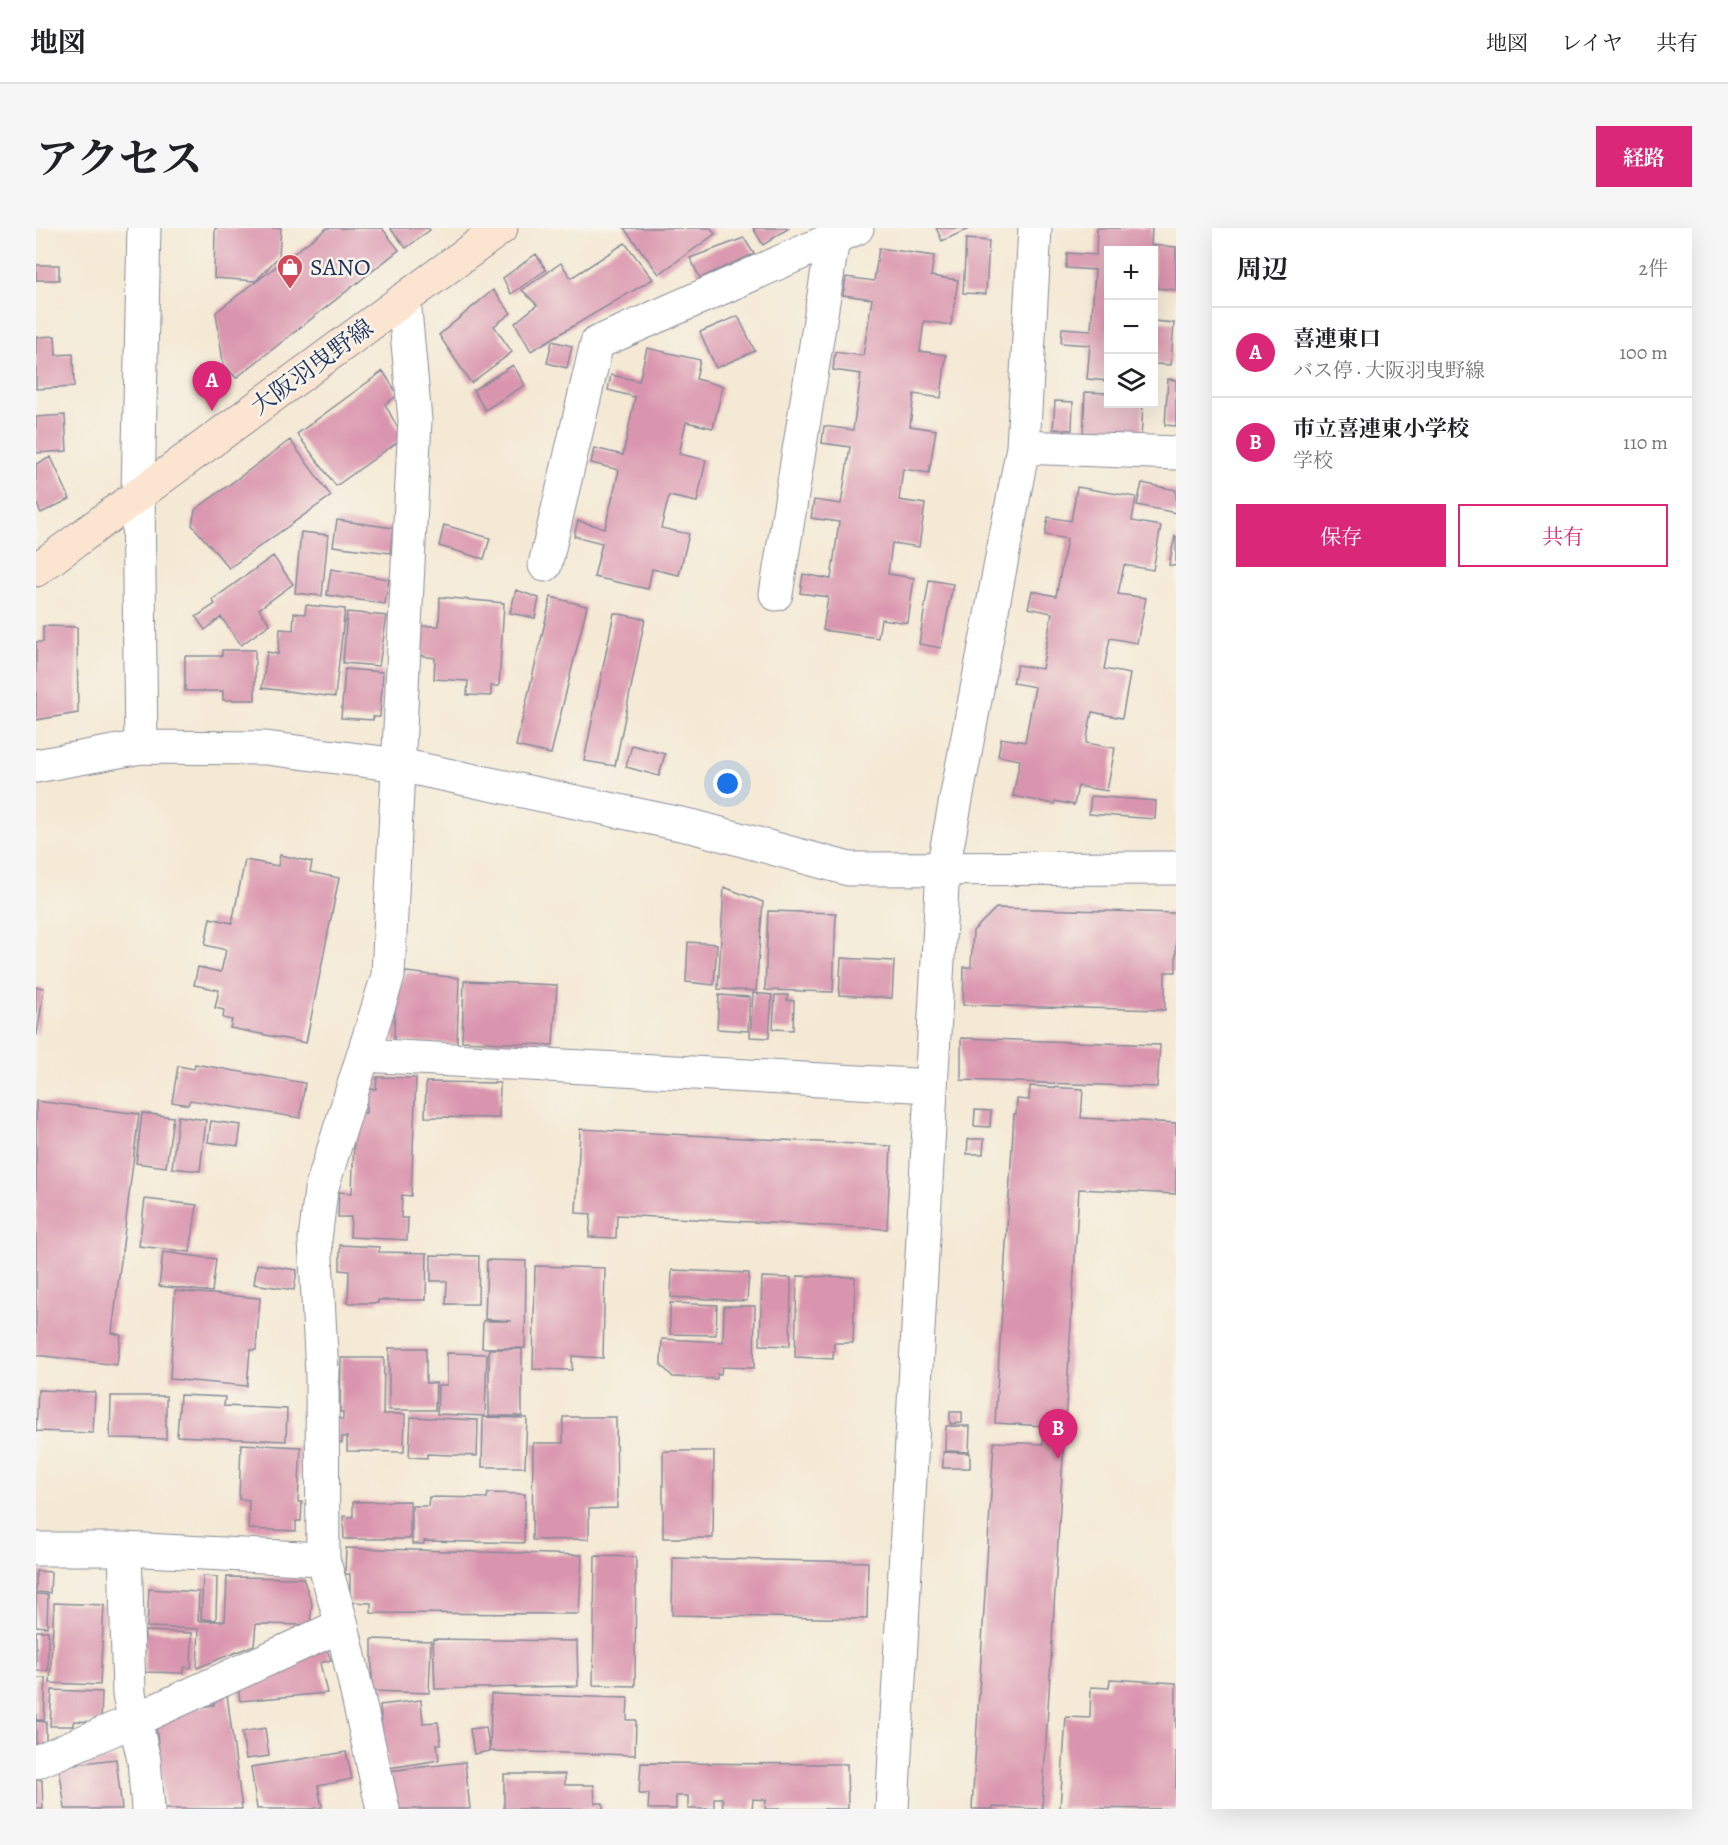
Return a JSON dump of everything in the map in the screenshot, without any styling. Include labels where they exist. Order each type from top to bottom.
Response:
[{"type":"main road","name":"大阪羽曳野線","points":[[36,570],[501,228]]},
{"type":"street","points":[[141,747],[138,493],[144,228]]},
{"type":"street","points":[[892,1809],[943,868],[1023,447],[1035,228]]},
{"type":"street","points":[[545,565],[597,343],[845,233]]},
{"type":"street","points":[[777,594],[845,233]]},
{"type":"street","points":[[383,1809],[342,1624],[323,1559],[322,1374],[315,1240],[321,1190],[387,976],[415,420],[404,299]]},
{"type":"street","points":[[1023,447],[1176,453]]},
{"type":"street","points":[[36,766],[141,747],[266,748],[399,765],[695,827],[849,869],[1176,868]]},
{"type":"street","points":[[363,1055],[931,1086]]},
{"type":"street","points":[[36,1549],[125,1549],[323,1559]]},
{"type":"street","points":[[125,1549],[129,1694],[144,1761],[148,1809]]},
{"type":"street","points":[[36,1762],[135,1720],[342,1624]]},
{"type":"building","points":[[215,228],[281,228],[279,256],[256,281],[214,278]]},
{"type":"building","points":[[327,228],[382,228],[399,250],[236,378],[223,363],[216,312]]},
{"type":"building","points":[[390,228],[428,228],[430,230],[406,248]]},
{"type":"building","points":[[624,228],[711,228],[715,234],[659,274]]},
{"type":"building","points":[[753,228],[789,228],[763,245]]},
{"type":"building","points":[[936,228],[971,228],[942,241]]},
{"type":"building","points":[[1097,228],[1152,228],[1151,245],[1176,247],[1176,290],[1158,288],[1158,246],[1104,246],[1104,381],[1087,379],[1090,345],[1061,343],[1062,328],[1091,330],[1095,270],[1066,268],[1067,253],[1096,255]]},
{"type":"building","points":[[744,238],[754,254],[700,278],[690,258]]},
{"type":"building","points":[[966,239],[989,241],[986,294],[963,293]]},
{"type":"building","points":[[625,243],[653,279],[531,351],[515,323],[537,305],[522,290],[561,263],[571,278]]},
{"type":"building","points":[[879,248],[934,256],[931,276],[958,280],[951,325],[924,321],[920,351],[946,355],[941,398],[914,394],[910,426],[936,430],[929,473],[903,469],[899,500],[925,504],[919,547],[892,543],[888,574],[914,578],[908,623],[881,619],[878,638],[823,630],[828,597],[800,593],[803,574],[831,579],[839,522],[811,518],[814,500],[841,504],[850,447],[822,443],[824,426],[853,430],[861,374],[833,370],[835,352],[863,356],[872,299],[843,295],[846,277],[874,281]]},
{"type":"building","points":[[536,254],[546,270],[511,294],[503,278]]},
{"type":"building","points":[[36,265],[59,265],[59,280],[36,280]]},
{"type":"building","points":[[493,290],[511,313],[494,326],[512,352],[471,383],[439,335]]},
{"type":"building","points":[[738,316],[755,351],[716,368],[700,332]]},
{"type":"building","points":[[1158,321],[1174,323],[1171,365],[1158,364]]},
{"type":"building","points":[[55,336],[56,355],[73,354],[74,387],[36,389],[36,337]]},
{"type":"building","points":[[552,341],[572,346],[567,368],[547,363]]},
{"type":"building","points":[[647,348],[700,360],[696,379],[723,386],[713,428],[686,422],[679,454],[706,460],[697,502],[669,496],[661,528],[689,534],[679,575],[652,569],[648,589],[594,577],[602,543],[574,536],[578,521],[605,528],[619,470],[591,463],[594,448],[623,455],[635,397],[608,390],[611,375],[639,381]]},
{"type":"building","points":[[513,365],[525,385],[485,410],[473,390]]},
{"type":"building","points":[[383,371],[398,395],[385,404],[403,438],[336,486],[297,434]]},
{"type":"building","points":[[1168,379],[1176,380],[1176,426],[1165,425]]},
{"type":"building","points":[[1085,392],[1104,393],[1104,408],[1143,408],[1141,440],[1083,437]]},
{"type":"building","points":[[1055,401],[1073,402],[1072,430],[1053,429]]},
{"type":"building","points":[[65,415],[67,451],[36,453],[36,417]]},
{"type":"building","points":[[290,440],[331,496],[229,568],[192,525],[195,510]]},
{"type":"building","points":[[51,457],[70,499],[41,513],[36,502],[36,464]]},
{"type":"building","points":[[1142,483],[1176,490],[1176,513],[1137,505]]},
{"type":"building","points":[[1077,487],[1136,497],[1132,521],[1161,526],[1153,570],[1124,565],[1118,594],[1146,598],[1137,643],[1110,638],[1104,669],[1130,674],[1122,718],[1092,712],[1086,743],[1115,748],[1107,791],[1078,786],[1074,805],[1055,801],[1054,804],[1013,796],[1020,760],[998,756],[1001,738],[1025,742],[1035,687],[1013,683],[1017,665],[1042,669],[1052,613],[1028,608],[1032,591],[1056,596],[1067,539],[1045,535],[1048,517],[1071,521]]},
{"type":"building","points":[[337,520],[393,528],[390,553],[333,546]]},
{"type":"building","points":[[444,525],[490,538],[484,559],[439,546]]},
{"type":"building","points":[[301,532],[328,535],[322,596],[295,593]]},
{"type":"building","points":[[1176,536],[1176,566],[1169,565]]},
{"type":"building","points":[[273,556],[293,584],[259,609],[270,624],[241,645],[221,617],[205,630],[196,617],[215,604],[212,600]]},
{"type":"building","points":[[331,569],[389,579],[385,604],[327,595]]},
{"type":"building","points":[[929,580],[953,584],[941,648],[919,644]]},
{"type":"building","points":[[516,590],[539,598],[535,618],[510,613]]},
{"type":"building","points":[[440,597],[504,603],[499,686],[491,686],[491,696],[467,695],[468,681],[434,679],[435,658],[418,655],[418,626],[439,626]]},
{"type":"building","points":[[551,597],[587,606],[551,754],[516,746]]},
{"type":"building","points":[[306,605],[345,609],[335,697],[262,688],[267,652],[278,654],[280,629],[293,630],[294,613],[305,614]]},
{"type":"building","points":[[347,612],[387,616],[379,666],[343,663]]},
{"type":"building","points":[[614,613],[645,619],[615,766],[584,761]]},
{"type":"building","points":[[43,626],[77,627],[78,713],[36,720],[36,642],[43,642]]},
{"type":"building","points":[[222,650],[255,650],[255,700],[223,700],[223,691],[185,691],[185,656],[222,656]]},
{"type":"building","points":[[345,669],[383,672],[380,717],[373,717],[373,720],[341,718]]},
{"type":"building","points":[[632,745],[665,754],[659,776],[626,767]]},
{"type":"building","points":[[1091,796],[1156,801],[1155,819],[1089,814]]},
{"type":"building","points":[[280,855],[312,862],[310,872],[339,878],[306,1043],[230,1028],[232,1020],[223,1018],[224,1010],[215,1008],[219,990],[194,985],[198,967],[221,972],[226,950],[205,945],[210,918],[232,923],[245,860],[278,866]]},
{"type":"building","points":[[724,887],[763,902],[756,991],[718,989]]},
{"type":"building","points":[[996,908],[1176,913],[1176,972],[1165,972],[1165,1010],[963,1005],[964,967],[971,967],[973,931]]},
{"type":"building","points":[[768,911],[836,913],[833,992],[765,990]]},
{"type":"building","points":[[688,942],[717,944],[714,985],[686,982]]},
{"type":"building","points":[[841,958],[894,961],[892,998],[839,995]]},
{"type":"building","points":[[406,972],[459,978],[457,1044],[394,1041],[395,999]]},
{"type":"building","points":[[464,981],[557,985],[553,1045],[462,1041]]},
{"type":"building","points":[[36,987],[44,988],[37,1035],[36,1035]]},
{"type":"building","points":[[753,993],[772,995],[769,1038],[750,1037]]},
{"type":"building","points":[[719,995],[750,997],[748,1031],[717,1029]]},
{"type":"building","points":[[775,995],[788,995],[787,1000],[794,1001],[793,1030],[773,1029]]},
{"type":"building","points":[[961,1038],[1160,1045],[1157,1087],[961,1080]]},
{"type":"building","points":[[195,1064],[305,1083],[300,1118],[190,1100],[188,1105],[172,1102],[178,1066],[194,1069]]},
{"type":"building","points":[[377,1077],[416,1078],[411,1196],[402,1195],[401,1218],[408,1218],[407,1240],[350,1237],[351,1217],[338,1217],[339,1192],[352,1193],[355,1112],[366,1113],[367,1089],[376,1089]]},
{"type":"building","points":[[426,1082],[500,1083],[499,1118],[425,1117]]},
{"type":"building","points":[[1030,1086],[1083,1089],[1081,1118],[1176,1123],[1176,1194],[1079,1189],[1042,1809],[993,1807],[993,1809],[972,1809],[994,1442],[1043,1444],[1044,1426],[995,1423],[1014,1114],[1016,1114],[1017,1099],[1029,1100]]},
{"type":"building","points":[[36,1101],[139,1114],[112,1333],[121,1335],[117,1365],[36,1355]]},
{"type":"building","points":[[975,1110],[991,1111],[990,1127],[974,1126]]},
{"type":"building","points":[[142,1113],[173,1117],[166,1167],[136,1163]]},
{"type":"building","points":[[178,1116],[206,1120],[200,1171],[172,1168]]},
{"type":"building","points":[[211,1121],[241,1125],[238,1146],[208,1142]]},
{"type":"building","points":[[580,1129],[891,1146],[887,1229],[617,1215],[616,1238],[589,1237],[591,1214],[576,1213]]},
{"type":"building","points":[[968,1139],[984,1139],[983,1154],[967,1154]]},
{"type":"building","points":[[145,1199],[197,1205],[190,1252],[139,1246]]},
{"type":"building","points":[[340,1245],[379,1247],[379,1252],[427,1253],[426,1300],[378,1300],[378,1303],[348,1303],[349,1271],[340,1270]]},
{"type":"building","points":[[163,1252],[216,1259],[212,1292],[159,1286]]},
{"type":"building","points":[[431,1255],[479,1256],[478,1304],[446,1304],[447,1281],[431,1281]]},
{"type":"building","points":[[487,1260],[526,1261],[525,1348],[482,1348],[483,1321],[512,1321],[485,1319]]},
{"type":"building","points":[[257,1264],[297,1270],[294,1290],[254,1284]]},
{"type":"building","points":[[535,1266],[605,1268],[603,1358],[572,1356],[572,1370],[533,1369]]},
{"type":"building","points":[[672,1270],[749,1273],[747,1301],[671,1297]]},
{"type":"building","points":[[797,1276],[855,1277],[853,1343],[834,1343],[833,1359],[795,1357]]},
{"type":"building","points":[[762,1277],[791,1278],[790,1346],[760,1345]]},
{"type":"building","points":[[175,1291],[260,1298],[256,1350],[250,1350],[247,1386],[170,1379]]},
{"type":"building","points":[[670,1303],[717,1305],[716,1335],[670,1334]]},
{"type":"building","points":[[724,1306],[755,1306],[754,1368],[722,1367],[721,1374],[717,1374],[717,1379],[673,1377],[661,1365],[662,1339],[723,1342]]},
{"type":"building","points":[[389,1348],[426,1348],[426,1383],[436,1383],[435,1410],[389,1410]]},
{"type":"building","points":[[489,1349],[522,1349],[522,1416],[489,1416]]},
{"type":"building","points":[[447,1353],[487,1354],[485,1416],[437,1414],[438,1385],[447,1385]]},
{"type":"building","points":[[341,1358],[384,1358],[383,1414],[405,1414],[404,1452],[347,1451],[347,1437],[342,1437],[342,1443],[336,1443],[337,1419],[343,1419],[343,1412],[340,1412]]},
{"type":"building","points":[[38,1390],[95,1392],[93,1433],[36,1431]]},
{"type":"building","points":[[180,1395],[225,1397],[224,1406],[287,1409],[286,1441],[177,1436]]},
{"type":"building","points":[[111,1396],[166,1396],[166,1439],[110,1438]]},
{"type":"building","points":[[950,1412],[962,1412],[962,1423],[950,1424]]},
{"type":"building","points":[[411,1417],[478,1420],[477,1456],[427,1454],[427,1458],[409,1457]]},
{"type":"building","points":[[483,1417],[527,1418],[525,1467],[482,1467]]},
{"type":"building","points":[[563,1417],[616,1417],[617,1508],[589,1509],[589,1539],[532,1540],[533,1443],[563,1443]]},
{"type":"building","points":[[946,1426],[970,1426],[969,1452],[945,1451]]},
{"type":"building","points":[[241,1444],[301,1447],[298,1502],[302,1502],[301,1521],[296,1521],[296,1531],[248,1529],[249,1500],[239,1499]]},
{"type":"building","points":[[663,1451],[714,1451],[713,1538],[663,1538]]},
{"type":"building","points":[[943,1452],[970,1453],[970,1468],[943,1468]]},
{"type":"building","points":[[488,1493],[525,1494],[524,1543],[424,1541],[424,1544],[412,1544],[412,1506],[428,1506],[429,1497],[487,1498]]},
{"type":"building","points":[[410,1501],[410,1539],[344,1539],[343,1516],[353,1517],[353,1502]]},
{"type":"building","points":[[346,1548],[582,1555],[579,1614],[371,1613],[371,1603],[350,1602],[350,1574],[345,1574]]},
{"type":"building","points":[[595,1556],[636,1557],[635,1686],[593,1685]]},
{"type":"building","points":[[673,1558],[868,1562],[867,1619],[672,1615]]},
{"type":"building","points":[[36,1571],[51,1572],[50,1593],[36,1592]]},
{"type":"building","points":[[203,1576],[217,1577],[216,1620],[201,1619]]},
{"type":"building","points":[[227,1577],[303,1578],[312,1604],[310,1625],[256,1624],[254,1645],[197,1668],[199,1629],[147,1627],[149,1589],[199,1592],[198,1621],[225,1621]]},
{"type":"building","points":[[36,1594],[48,1595],[47,1627],[36,1626]]},
{"type":"building","points":[[54,1603],[104,1605],[100,1685],[50,1683]]},
{"type":"building","points":[[36,1631],[48,1631],[48,1671],[36,1671]]},
{"type":"building","points":[[145,1631],[192,1633],[191,1668],[184,1667],[184,1673],[144,1672]]},
{"type":"building","points":[[372,1639],[431,1641],[429,1693],[372,1691]]},
{"type":"building","points":[[433,1639],[577,1641],[578,1686],[435,1689]]},
{"type":"building","points":[[324,1642],[331,1660],[320,1663],[327,1693],[240,1701],[237,1676]]},
{"type":"building","points":[[36,1678],[46,1678],[44,1720],[36,1720]]},
{"type":"building","points":[[1110,1679],[1176,1683],[1176,1809],[1060,1808],[1066,1717],[1090,1718],[1091,1687],[1109,1688]]},
{"type":"building","points":[[226,1687],[242,1809],[165,1809],[156,1725],[170,1711],[214,1705],[214,1691]]},
{"type":"building","points":[[52,1690],[102,1692],[101,1722],[74,1721],[74,1726],[50,1726]]},
{"type":"building","points":[[491,1694],[628,1698],[627,1720],[636,1720],[635,1755],[490,1751]]},
{"type":"building","points":[[421,1700],[423,1723],[438,1722],[441,1744],[437,1744],[439,1760],[389,1768],[382,1733],[380,1705]]},
{"type":"building","points":[[36,1721],[46,1722],[46,1749],[36,1751]]},
{"type":"building","points":[[486,1727],[490,1751],[474,1754],[470,1729]]},
{"type":"building","points":[[265,1728],[269,1756],[246,1759],[242,1732]]},
{"type":"building","points":[[346,1752],[352,1779],[318,1786],[322,1807],[257,1809],[251,1767]]},
{"type":"building","points":[[116,1759],[122,1809],[65,1809],[59,1766]]},
{"type":"building","points":[[465,1762],[470,1809],[395,1809],[388,1771]]},
{"type":"building","points":[[641,1763],[847,1764],[848,1809],[765,1809],[766,1800],[753,1799],[752,1809],[723,1809],[722,1798],[714,1798],[714,1809],[688,1809],[688,1796],[676,1796],[676,1809],[648,1809],[649,1794],[639,1794]]},
{"type":"building","points":[[504,1774],[565,1774],[565,1785],[594,1785],[595,1803],[603,1803],[603,1809],[504,1809]]},
{"type":"building","points":[[36,1780],[42,1780],[43,1809],[36,1809]]},
{"type":"place","name":"SANO","points":[[290,290]]},
{"type":"place","name":"喜連東口","points":[[212,411]]},
{"type":"place","name":"市立喜連東小学校","points":[[1058,1459]]}]
